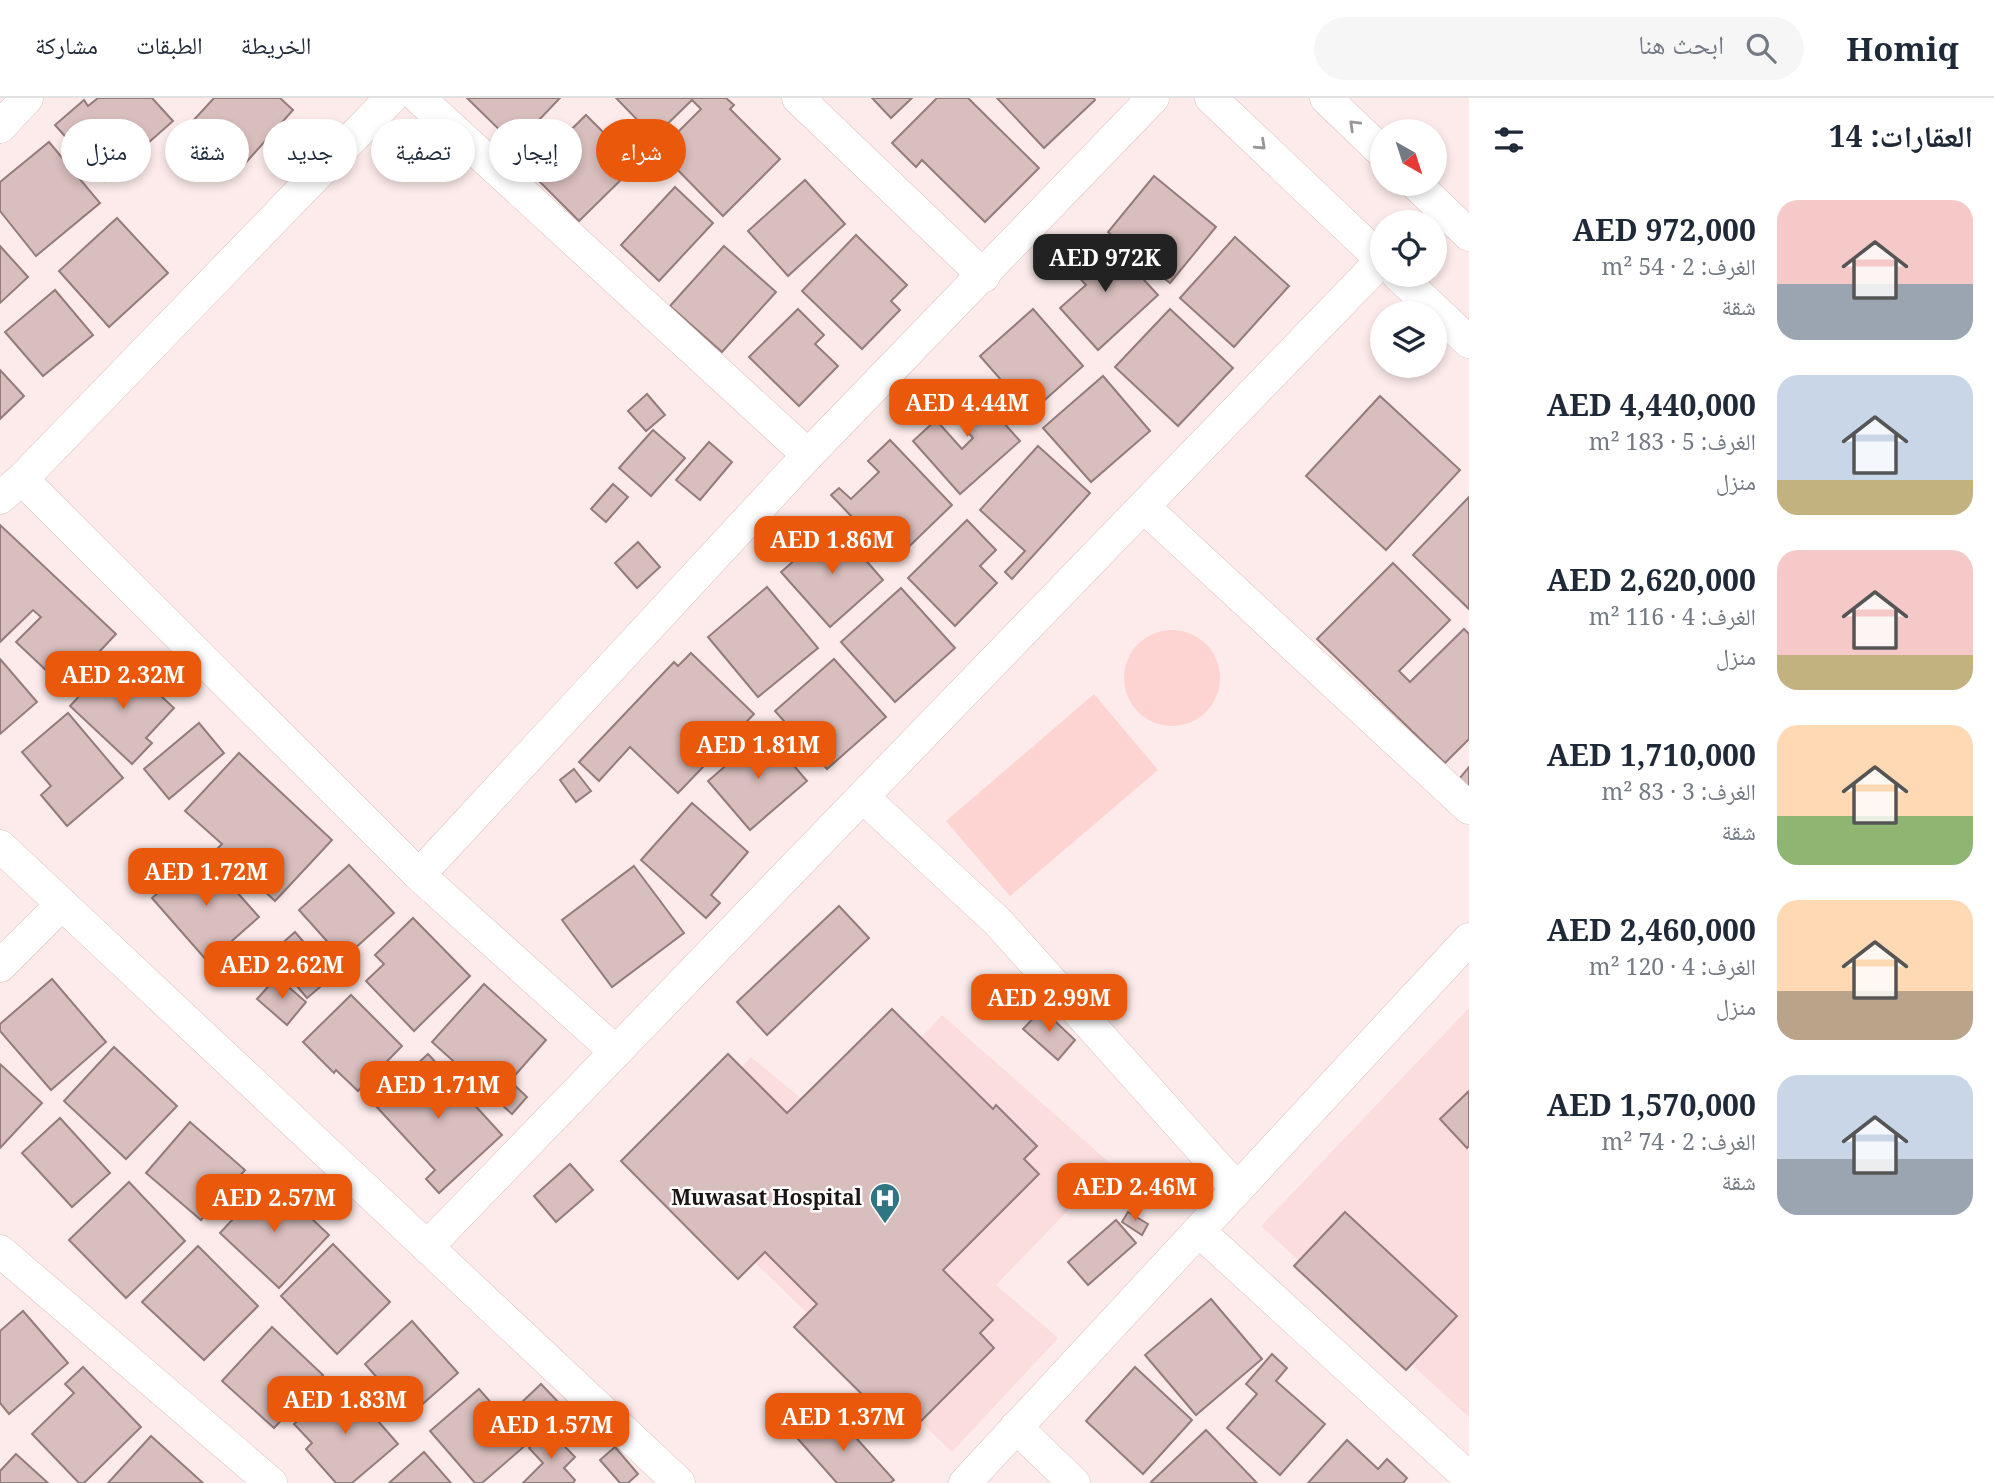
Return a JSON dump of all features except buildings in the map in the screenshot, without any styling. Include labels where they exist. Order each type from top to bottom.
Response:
[{"type":"street","points":[[0,127],[27,98]]},
{"type":"street","points":[[391,98],[11,489],[419,875],[616,1052]]},
{"type":"street","points":[[419,98],[808,455]]},
{"type":"street","points":[[798,98],[984,276]]},
{"type":"street","points":[[419,875],[808,455],[984,276],[1153,98]]},
{"type":"street","points":[[1211,98],[1370,249]]},
{"type":"street","points":[[1326,98],[1370,140]]},
{"type":"street","points":[[1428,196],[1469,235]]},
{"type":"street","points":[[427,1247],[1370,272]]},
{"type":"street","points":[[1411,287],[1469,342]]},
{"type":"street","points":[[1144,507],[1469,808]]},
{"type":"street","points":[[863,797],[998,922],[1237,1189]]},
{"type":"street","points":[[0,846],[679,1483]]},
{"type":"street","points":[[0,966],[62,904]]},
{"type":"street","points":[[965,1483],[1469,939]]},
{"type":"street","points":[[1199,1231],[1469,1478]]},
{"type":"street","points":[[0,1251],[271,1483]]},
{"type":"street","points":[[1016,1427],[1074,1483]]},
{"type":"shaded area","points":[[1172,630],[1190,634],[1206,644],[1216,660],[1220,678],[1216,696],[1206,712],[1190,722],[1172,726],[1154,722],[1138,712],[1128,696],[1124,678],[1128,660],[1138,644],[1154,634]]},
{"type":"shaded area","points":[[1094,694],[1158,770],[1010,896],[946,821]]},
{"type":"shaded area","points":[[1469,1008],[1469,1417],[1261,1226]]},
{"type":"shaded area","name":"Muwasat Hospital","points":[[942,1015],[1112,1165],[996,1285],[1058,1338],[952,1452],[653,1165],[751,1057],[838,1129]]},
{"type":"place","name":"Muwasat Hospital","points":[[885,1225]]}]
